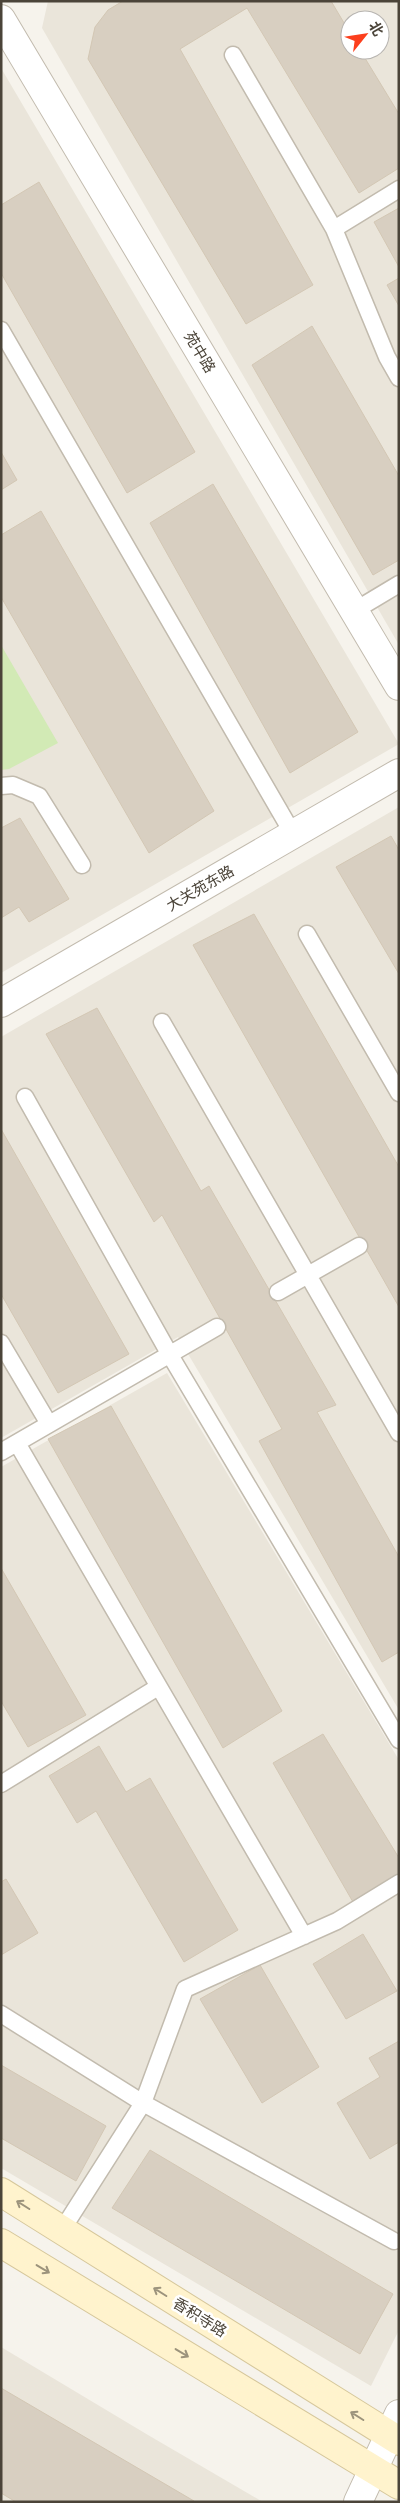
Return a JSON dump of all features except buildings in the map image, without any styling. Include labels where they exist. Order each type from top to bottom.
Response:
[{"type":"main road","name":"香积寺路","points":[[1,2192],[396,2432]]},
{"type":"main road","points":[[1,2243],[399,2485]]},
{"type":"street","name":"苑中路","points":[[1,19],[399,686]]},
{"type":"street","name":"大关苑东路","points":[[1,1003],[399,773]]},
{"type":"street","points":[[358,2502],[373,2468],[396,2432]]},
{"type":"lane","points":[[234,55],[334,229],[387,356],[399,378]]},
{"type":"lane","points":[[334,229],[399,190]]},
{"type":"lane","points":[[1,330],[292,834]]},
{"type":"lane","points":[[354,611],[399,584]]},
{"type":"lane","points":[[1,786],[13,785],[39,796],[82,864]]},
{"type":"lane","points":[[307,934],[399,1093]]},
{"type":"lane","points":[[162,1022],[399,1433]]},
{"type":"lane","points":[[25,1097],[170,1355],[399,1740]]},
{"type":"lane","points":[[278,1292],[359,1246]]},
{"type":"lane","points":[[1,1452],[217,1328]]},
{"type":"lane","points":[[1,1343],[49,1424]]},
{"type":"lane","points":[[17,1443],[304,1936]]},
{"type":"lane","points":[[1,1784],[158,1687]]},
{"type":"lane","points":[[62,2230],[143,2103],[185,1989],[337,1921],[399,1883]]},
{"type":"lane","points":[[1,2014],[143,2103],[394,2241]]},
{"type":"shaded area","points":[[48,1],[399,1],[399,645],[42,28]]},
{"type":"shaded area","points":[[1,68],[399,744],[1,973]]},
{"type":"shaded area","points":[[399,807],[399,1710],[178,1337],[1,1438],[1,1037]]},
{"type":"shaded area","points":[[167,1373],[399,1760],[399,2330],[371,2386],[1,2168],[1,1467]]},
{"type":"shaded area","points":[[1,2347],[148,2435],[263,2502],[1,2502]]},
{"type":"green space","points":[[1,645],[58,743],[9,769],[1,770]]}]
